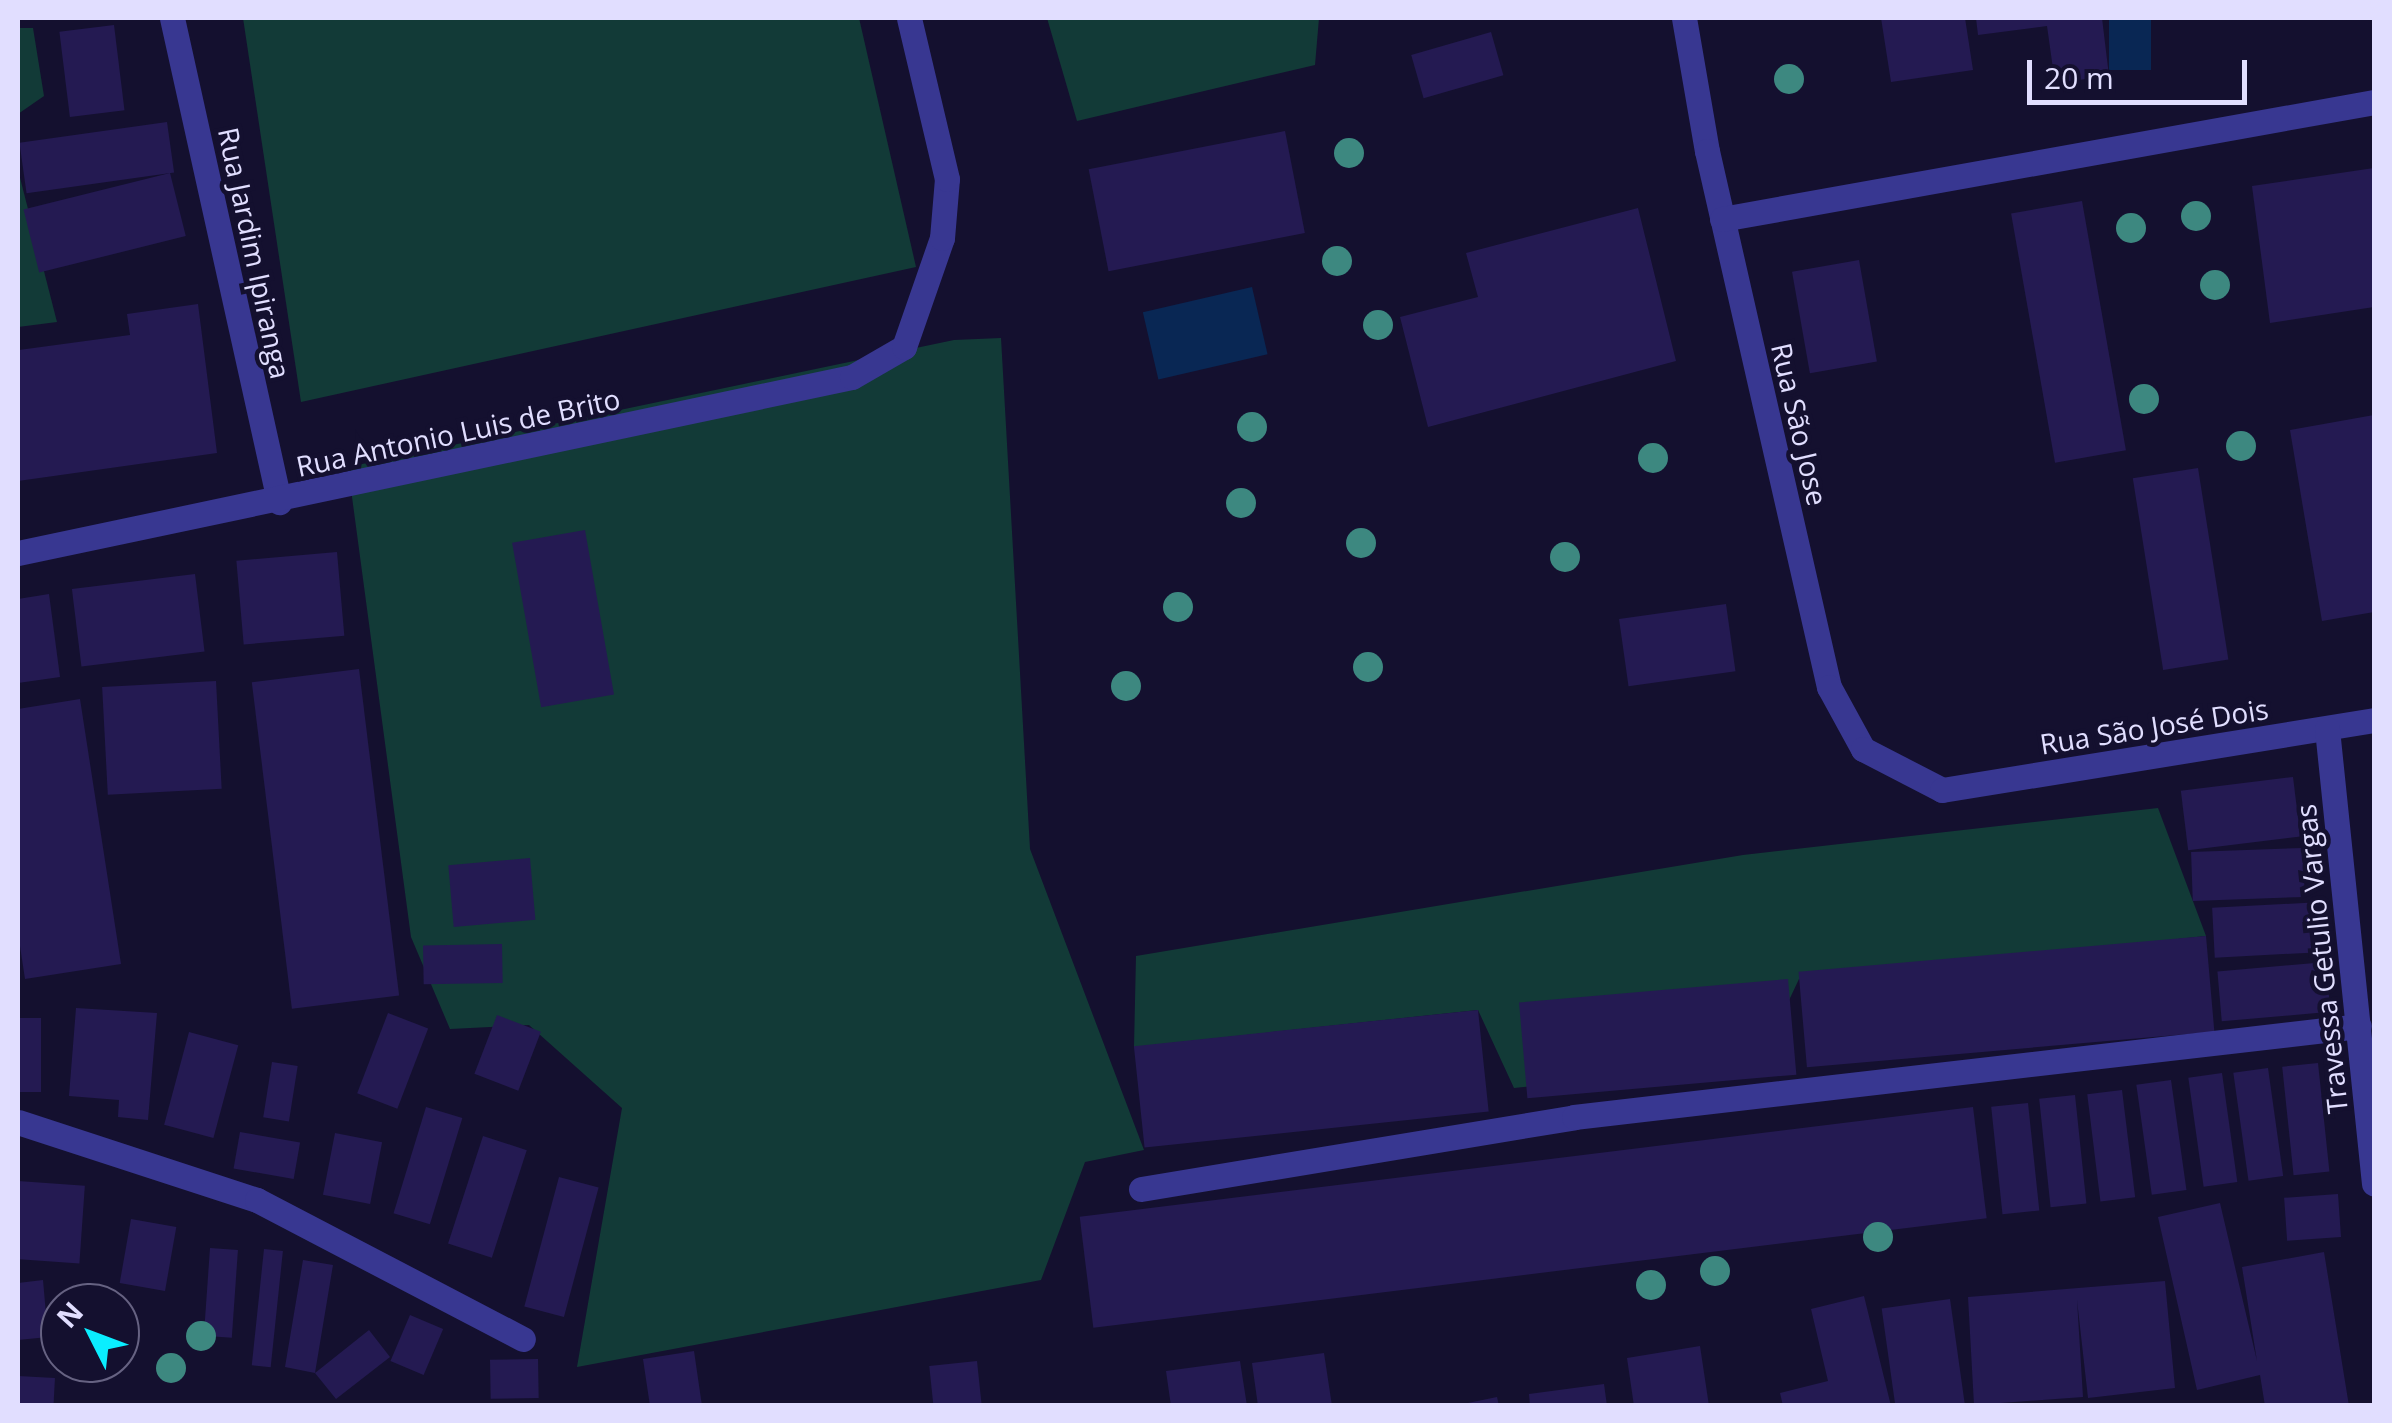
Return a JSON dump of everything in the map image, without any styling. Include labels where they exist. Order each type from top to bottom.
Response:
[{"type":"street","name":"Rua Jardim Ipiranga","points":[[172,18],[279,502]]},
{"type":"street","name":"Rua Antonio Luis de Brito","points":[[18,553],[279,502],[852,377],[904,347],[942,238],[947,179],[909,18]]},
{"type":"street","name":"Rua São Jose","points":[[1684,18],[1722,219],[1829,686],[1863,749],[1942,790]]},
{"type":"street","points":[[1722,219],[2374,102]]},
{"type":"street","name":"Rua São José Dois","points":[[1942,790],[2374,720]]},
{"type":"street","name":"Travessa Getulio Vargas","points":[[2327,729],[2374,1184]]},
{"type":"street","points":[[1141,1190],[1574,1118],[2358,1026]]},
{"type":"street","points":[[18,1122],[257,1200],[523,1339]]},
{"type":"green space","points":[[243,18],[859,18],[916,267],[301,402]]},
{"type":"green space","points":[[1047,18],[1319,18],[1315,65],[1077,121]]},
{"type":"green space","points":[[18,28],[33,28],[44,96],[18,114]]},
{"type":"green space","points":[[18,170],[57,322],[18,327]]},
{"type":"green space","points":[[1001,338],[1030,849],[1144,1150],[1085,1162],[1041,1280],[577,1367],[622,1108],[529,1025],[450,1029],[411,937],[348,467],[954,340]]},
{"type":"green space","points":[[2158,808],[2206,936],[1799,979],[1760,1062],[1514,1088],[1478,1010],[1134,1047],[1136,956],[1743,855]]},
{"type":"water","points":[[2109,18],[2151,18],[2151,70],[2109,70]]},
{"type":"water","points":[[1252,287],[1268,354],[1158,379],[1143,312]]},
{"type":"building","points":[[1881,18],[1965,18],[1973,70],[1891,82]]},
{"type":"building","points":[[1976,18],[2102,18],[2109,76],[2055,83],[2047,26],[1978,35]]},
{"type":"building","points":[[114,25],[124,110],[70,117],[59,32]]},
{"type":"building","points":[[1491,32],[1503,75],[1424,98],[1411,55]]},
{"type":"building","points":[[167,122],[174,173],[27,193],[19,143]]},
{"type":"building","points":[[1285,131],[1305,233],[1109,271],[1089,169]]},
{"type":"building","points":[[2374,168],[2374,307],[2270,323],[2252,186]]},
{"type":"building","points":[[170,173],[186,236],[39,273],[23,210]]},
{"type":"building","points":[[2082,201],[2126,450],[2055,463],[2011,214]]},
{"type":"building","points":[[1638,208],[1676,361],[1428,427],[1400,317],[1478,297],[1466,253]]},
{"type":"building","points":[[1859,260],[1877,361],[1810,373],[1792,272]]},
{"type":"building","points":[[198,304],[217,453],[18,481],[19,350],[130,335],[127,314]]},
{"type":"building","points":[[2374,415],[2374,612],[2322,621],[2290,430]]},
{"type":"building","points":[[2198,468],[2228,660],[2163,670],[2133,478]]},
{"type":"building","points":[[585,530],[614,694],[541,707],[512,543]]},
{"type":"building","points":[[337,552],[344,636],[244,644],[236,561]]},
{"type":"building","points":[[195,574],[205,651],[81,667],[72,589]]},
{"type":"building","points":[[49,594],[60,677],[18,683],[18,599]]},
{"type":"building","points":[[1726,604],[1735,671],[1629,686],[1619,619]]},
{"type":"building","points":[[359,669],[399,996],[292,1009],[252,682]]},
{"type":"building","points":[[216,681],[222,789],[108,795],[102,687]]},
{"type":"building","points":[[80,699],[121,964],[25,979],[18,933],[18,709]]},
{"type":"building","points":[[2293,777],[2300,837],[2188,850],[2181,791]]},
{"type":"building","points":[[2303,848],[2305,897],[2193,901],[2191,852]]},
{"type":"building","points":[[530,858],[535,920],[454,927],[448,865]]},
{"type":"building","points":[[2322,902],[2325,952],[2215,958],[2212,908]]},
{"type":"building","points":[[2206,936],[2214,1032],[1807,1067],[1799,972]]},
{"type":"building","points":[[502,944],[503,983],[424,984],[423,945]]},
{"type":"building","points":[[2326,962],[2330,1012],[2222,1021],[2217,971]]},
{"type":"building","points":[[1788,979],[1796,1075],[1527,1098],[1519,1003]]},
{"type":"building","points":[[76,1008],[157,1013],[148,1120],[118,1117],[119,1100],[69,1096]]},
{"type":"building","points":[[1478,1010],[1489,1111],[1145,1148],[1134,1046]]},
{"type":"building","points":[[388,1013],[428,1028],[397,1109],[357,1093]]},
{"type":"building","points":[[497,1015],[541,1032],[518,1091],[474,1074]]},
{"type":"building","points":[[18,1018],[41,1018],[41,1092],[18,1092]]},
{"type":"building","points":[[189,1032],[238,1045],[213,1138],[164,1125]]},
{"type":"building","points":[[272,1062],[298,1066],[289,1121],[263,1117]]},
{"type":"building","points":[[2318,1063],[2329,1171],[2294,1175],[2282,1067]]},
{"type":"building","points":[[2268,1068],[2283,1176],[2249,1181],[2233,1073]]},
{"type":"building","points":[[2222,1073],[2237,1182],[2204,1187],[2188,1078]]},
{"type":"building","points":[[2171,1080],[2186,1190],[2152,1195],[2136,1085]]},
{"type":"building","points":[[2122,1090],[2135,1197],[2100,1201],[2087,1094]]},
{"type":"building","points":[[2075,1095],[2086,1203],[2051,1207],[2039,1099]]},
{"type":"building","points":[[2028,1103],[2039,1210],[2002,1214],[1991,1107]]},
{"type":"building","points":[[426,1107],[462,1118],[430,1224],[394,1213]]},
{"type":"building","points":[[1973,1107],[1987,1218],[1093,1328],[1080,1217]]},
{"type":"building","points":[[240,1132],[300,1143],[294,1179],[234,1168]]},
{"type":"building","points":[[335,1133],[382,1142],[370,1204],[323,1195]]},
{"type":"building","points":[[483,1136],[527,1150],[492,1258],[448,1243]]},
{"type":"building","points":[[559,1177],[599,1188],[564,1317],[524,1306]]},
{"type":"building","points":[[18,1181],[85,1186],[79,1263],[18,1259]]},
{"type":"building","points":[[2338,1194],[2341,1237],[2287,1241],[2284,1198]]},
{"type":"building","points":[[2220,1203],[2257,1361],[2242,1267],[2324,1252],[2349,1406],[2265,1406],[2260,1375],[2197,1390],[2158,1217]]},
{"type":"building","points":[[131,1219],[176,1227],[165,1291],[140,1287],[140,1283],[120,1283]]},
{"type":"building","points":[[210,1248],[238,1250],[232,1338],[204,1336]]},
{"type":"building","points":[[264,1249],[283,1251],[271,1367],[252,1365]]},
{"type":"building","points":[[303,1260],[333,1265],[315,1373],[285,1367]]},
{"type":"building","points":[[43,1280],[40,1338],[18,1340],[18,1283]]},
{"type":"building","points":[[2165,1281],[2175,1388],[2088,1398],[2077,1300],[2083,1397],[1974,1405],[1968,1297]]},
{"type":"building","points":[[1864,1296],[1891,1406],[1783,1406],[1780,1393],[1828,1381],[1811,1309]]},
{"type":"building","points":[[1950,1299],[1965,1406],[1895,1406],[1882,1309]]},
{"type":"building","points":[[410,1315],[443,1329],[424,1375],[390,1361]]},
{"type":"building","points":[[369,1330],[390,1357],[336,1399],[315,1373]]},
{"type":"building","points":[[1700,1346],[1709,1406],[1634,1406],[1627,1358]]},
{"type":"building","points":[[694,1351],[702,1406],[650,1406],[643,1359]]},
{"type":"building","points":[[1324,1353],[1332,1406],[1258,1406],[1252,1363]]},
{"type":"building","points":[[538,1359],[539,1398],[491,1399],[490,1360]]},
{"type":"building","points":[[977,1361],[982,1406],[933,1406],[929,1366]]},
{"type":"building","points":[[1240,1361],[1247,1406],[1171,1406],[1166,1371]]},
{"type":"building","points":[[18,1376],[55,1383],[53,1406],[18,1406]]},
{"type":"building","points":[[1604,1384],[1607,1406],[1530,1406],[1529,1394]]},
{"type":"building","points":[[1497,1397],[1499,1406],[1463,1406],[1463,1404]]}]
